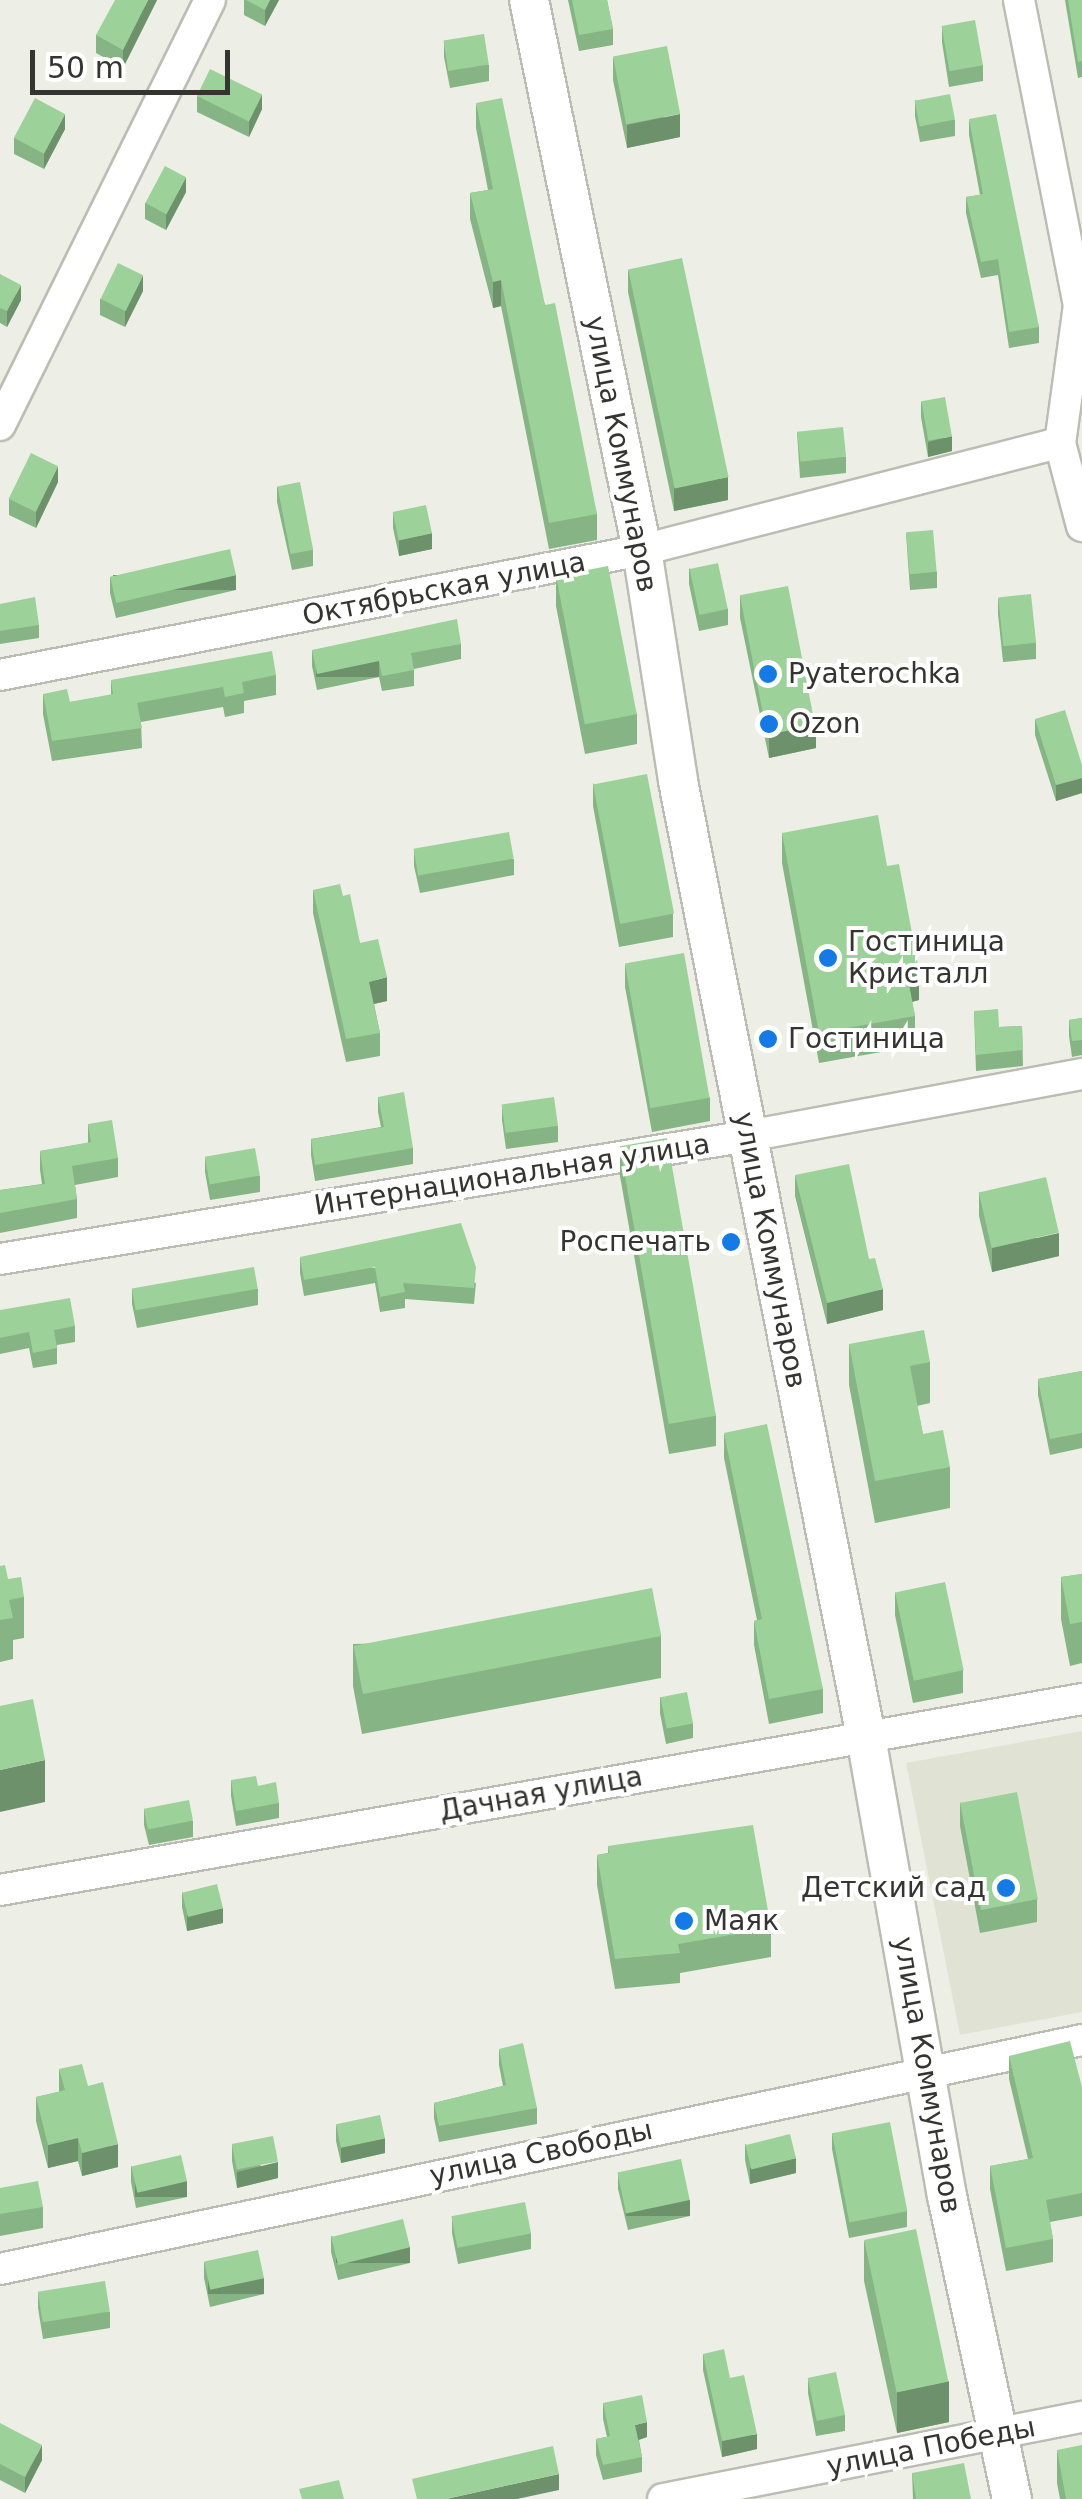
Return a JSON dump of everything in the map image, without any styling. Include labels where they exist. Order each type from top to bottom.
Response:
[{"type":"main road","name":"улица Коммунаров","points":[[528,0],[642,550],[678,781],[1012,2499]]},
{"type":"street","points":[[0,425],[210,0]]},
{"type":"street","points":[[1019,0],[1078,305],[1060,443],[1082,526]]},
{"type":"street","name":"Октябрьская улица","points":[[0,675],[642,550],[1060,443]]},
{"type":"street","name":"Интернациональная улица","points":[[0,1259],[748,1136],[1082,1074]]},
{"type":"street","name":"Дачная улица","points":[[0,1890],[1082,1698]]},
{"type":"street","name":"улица Свободы","points":[[0,2269],[1082,2040]]},
{"type":"street","name":"улица Победы","points":[[663,2499],[1082,2417]]},
{"type":"shaded area","name":"Детский сад","points":[[1082,1731],[1082,2012],[960,2035],[906,1763]]},
{"type":"building","points":[[115,0],[148,0],[123,50],[96,35]]},
{"type":"building","points":[[246,0],[270,0],[265,10]]},
{"type":"building","points":[[572,0],[607,0],[613,29],[579,35]]},
{"type":"building","points":[[1068,0],[1082,0],[1082,61],[1078,62]]},
{"type":"building","points":[[975,20],[983,65],[950,71],[942,26]]},
{"type":"building","points":[[484,34],[489,65],[448,71],[444,40]]},
{"type":"building","points":[[667,46],[680,114],[626,124],[613,56]]},
{"type":"building","points":[[210,69],[262,94],[249,121],[197,96]]},
{"type":"building","points":[[950,94],[955,120],[920,126],[915,101]]},
{"type":"building","points":[[35,98],[65,114],[44,154],[14,138]]},
{"type":"building","points":[[502,98],[545,305],[555,303],[597,514],[549,523],[501,280],[493,282],[470,193],[493,189],[476,103]]},
{"type":"building","points":[[996,114],[1039,327],[1009,332],[998,259],[981,262],[966,197],[983,194],[969,119]]},
{"type":"building","points":[[165,166],[186,177],[166,214],[145,203]]},
{"type":"building","points":[[682,258],[729,477],[675,489],[628,269]]},
{"type":"building","points":[[118,263],[143,275],[126,311],[100,299]]},
{"type":"building","points":[[0,274],[21,285],[7,311],[0,308]]},
{"type":"building","points":[[945,397],[952,436],[928,441],[921,401]]},
{"type":"building","points":[[843,427],[846,457],[800,462],[797,432]]},
{"type":"building","points":[[31,453],[58,466],[36,512],[9,499]]},
{"type":"building","points":[[300,482],[313,550],[291,554],[277,486]]},
{"type":"building","points":[[426,505],[432,533],[399,540],[393,512]]},
{"type":"building","points":[[933,530],[937,572],[910,574],[906,532]]},
{"type":"building","points":[[230,549],[236,575],[116,603],[110,577]]},
{"type":"building","points":[[718,563],[728,609],[699,615],[690,569]]},
{"type":"building","points":[[608,566],[637,714],[585,724],[556,576]]},
{"type":"building","points":[[788,586],[815,725],[767,735],[740,595]]},
{"type":"building","points":[[1031,594],[1036,643],[1003,646],[998,597]]},
{"type":"building","points":[[35,597],[39,625],[0,631],[0,604]]},
{"type":"building","points":[[457,619],[461,644],[411,653],[414,670],[382,676],[379,661],[317,674],[312,650]]},
{"type":"building","points":[[272,651],[276,675],[242,682],[244,693],[225,697],[223,687],[137,703],[142,728],[52,741],[43,694],[67,689],[70,702],[113,694],[111,680]]},
{"type":"building","points":[[1065,710],[1082,765],[1082,778],[1056,785],[1035,719]]},
{"type":"building","points":[[647,774],[674,913],[620,924],[593,784]]},
{"type":"building","points":[[878,815],[887,866],[899,864],[919,970],[907,973],[915,1016],[819,1033],[782,833]]},
{"type":"building","points":[[509,832],[514,859],[418,875],[413,849]]},
{"type":"building","points":[[340,884],[343,896],[350,894],[360,943],[378,939],[387,977],[369,982],[380,1033],[346,1039],[313,890]]},
{"type":"building","points":[[684,953],[710,1098],[650,1108],[625,963]]},
{"type":"building","points":[[998,1009],[999,1027],[1022,1026],[1023,1050],[976,1055],[974,1011]]},
{"type":"building","points":[[1082,1018],[1082,1040],[1072,1041],[1069,1020]]},
{"type":"building","points":[[404,1092],[413,1148],[315,1165],[311,1139],[384,1127],[378,1097]]},
{"type":"building","points":[[554,1097],[558,1126],[506,1133],[502,1104]]},
{"type":"building","points":[[112,1120],[118,1158],[72,1166],[77,1199],[0,1213],[0,1190],[45,1184],[40,1151],[91,1142],[88,1124]]},
{"type":"building","points":[[667,1138],[716,1416],[669,1424],[620,1146]]},
{"type":"building","points":[[255,1148],[260,1176],[210,1184],[205,1157]]},
{"type":"building","points":[[849,1164],[869,1259],[875,1258],[883,1289],[827,1303],[795,1175]]},
{"type":"building","points":[[1046,1177],[1059,1233],[992,1248],[979,1193]]},
{"type":"building","points":[[461,1223],[476,1267],[474,1288],[403,1283],[405,1292],[380,1297],[375,1267],[304,1280],[300,1257]]},
{"type":"building","points":[[254,1267],[258,1289],[136,1310],[132,1289]]},
{"type":"building","points":[[70,1298],[75,1326],[54,1330],[57,1348],[33,1353],[29,1332],[0,1338],[0,1310]]},
{"type":"building","points":[[924,1330],[930,1362],[910,1366],[923,1434],[943,1430],[950,1467],[875,1481],[849,1344]]},
{"type":"building","points":[[1082,1371],[1082,1433],[1050,1439],[1038,1379]]},
{"type":"building","points":[[767,1424],[823,1689],[769,1699],[754,1621],[762,1619],[724,1433]]},
{"type":"building","points":[[5,1565],[8,1579],[21,1577],[24,1597],[9,1600],[13,1618],[0,1620],[0,1566]]},
{"type":"building","points":[[1082,1574],[1082,1622],[1070,1624],[1061,1577]]},
{"type":"building","points":[[945,1582],[964,1670],[914,1681],[895,1593]]},
{"type":"building","points":[[652,1588],[661,1636],[363,1694],[354,1646]]},
{"type":"building","points":[[687,1692],[693,1723],[667,1729],[660,1697]]},
{"type":"building","points":[[33,1699],[45,1760],[0,1770],[0,1706]]},
{"type":"building","points":[[256,1776],[258,1786],[276,1782],[279,1803],[236,1811],[231,1780]]},
{"type":"building","name":"Детский сад","points":[[1017,1792],[1038,1899],[981,1910],[960,1803]]},
{"type":"building","points":[[189,1800],[193,1821],[148,1829],[144,1809]]},
{"type":"building","name":"Маяк","points":[[753,1825],[771,1928],[678,1944],[680,1953],[615,1959],[597,1855],[609,1853],[608,1846]]},
{"type":"building","points":[[217,1884],[223,1908],[188,1917],[182,1893]]},
{"type":"building","points":[[1070,2041],[1082,2087],[1082,2193],[1046,2200],[1053,2239],[1006,2248],[990,2166],[1033,2158],[1009,2056]]},
{"type":"building","points":[[523,2043],[537,2108],[439,2126],[434,2103],[506,2085],[499,2049]]},
{"type":"building","points":[[82,2064],[88,2086],[103,2082],[118,2144],[82,2153],[78,2138],[48,2145],[36,2097],[65,2090],[59,2069]]},
{"type":"building","points":[[380,2115],[385,2138],[341,2148],[336,2124]]},
{"type":"building","points":[[890,2122],[907,2211],[849,2223],[832,2133]]},
{"type":"building","points":[[790,2134],[796,2158],[751,2169],[745,2145]]},
{"type":"building","points":[[273,2136],[278,2162],[237,2170],[232,2144]]},
{"type":"building","points":[[181,2155],[187,2181],[137,2193],[131,2166]]},
{"type":"building","points":[[681,2159],[690,2200],[626,2214],[617,2173]]},
{"type":"building","points":[[38,2181],[43,2207],[0,2214],[0,2188]]},
{"type":"building","points":[[525,2202],[531,2233],[457,2248],[451,2216]]},
{"type":"building","points":[[403,2219],[410,2247],[338,2265],[331,2237]]},
{"type":"building","points":[[916,2229],[948,2382],[897,2393],[864,2240]]},
{"type":"building","points":[[258,2250],[264,2278],[210,2290],[204,2261]]},
{"type":"building","points":[[105,2281],[110,2312],[43,2322],[38,2292]]},
{"type":"building","points":[[724,2349],[730,2378],[744,2375],[757,2434],[722,2441],[703,2354]]},
{"type":"building","points":[[836,2372],[845,2415],[817,2421],[808,2378]]},
{"type":"building","points":[[642,2395],[647,2422],[635,2425],[642,2457],[603,2465],[596,2439],[610,2436],[603,2403]]},
{"type":"building","points":[[0,2423],[42,2445],[25,2477],[0,2464]]},
{"type":"building","points":[[1082,2445],[1082,2499],[1066,2499],[1057,2450]]},
{"type":"building","points":[[553,2446],[559,2474],[446,2499],[417,2499],[412,2479]]},
{"type":"building","points":[[964,2463],[971,2499],[916,2499],[912,2473]]},
{"type":"building","points":[[339,2480],[344,2499],[302,2499],[299,2489]]},
{"type":"place","name":"Pyaterochka","points":[[768,674]]},
{"type":"place","name":"Ozon","points":[[769,724]]},
{"type":"place","name":"Гостиница Кристалл","points":[[828,958]]},
{"type":"place","name":"Гостиница","points":[[768,1039]]},
{"type":"place","name":"Роспечать","points":[[731,1242]]},
{"type":"place","name":"Детский сад","points":[[1006,1888]]},
{"type":"place","name":"Маяк","points":[[684,1921]]}]
